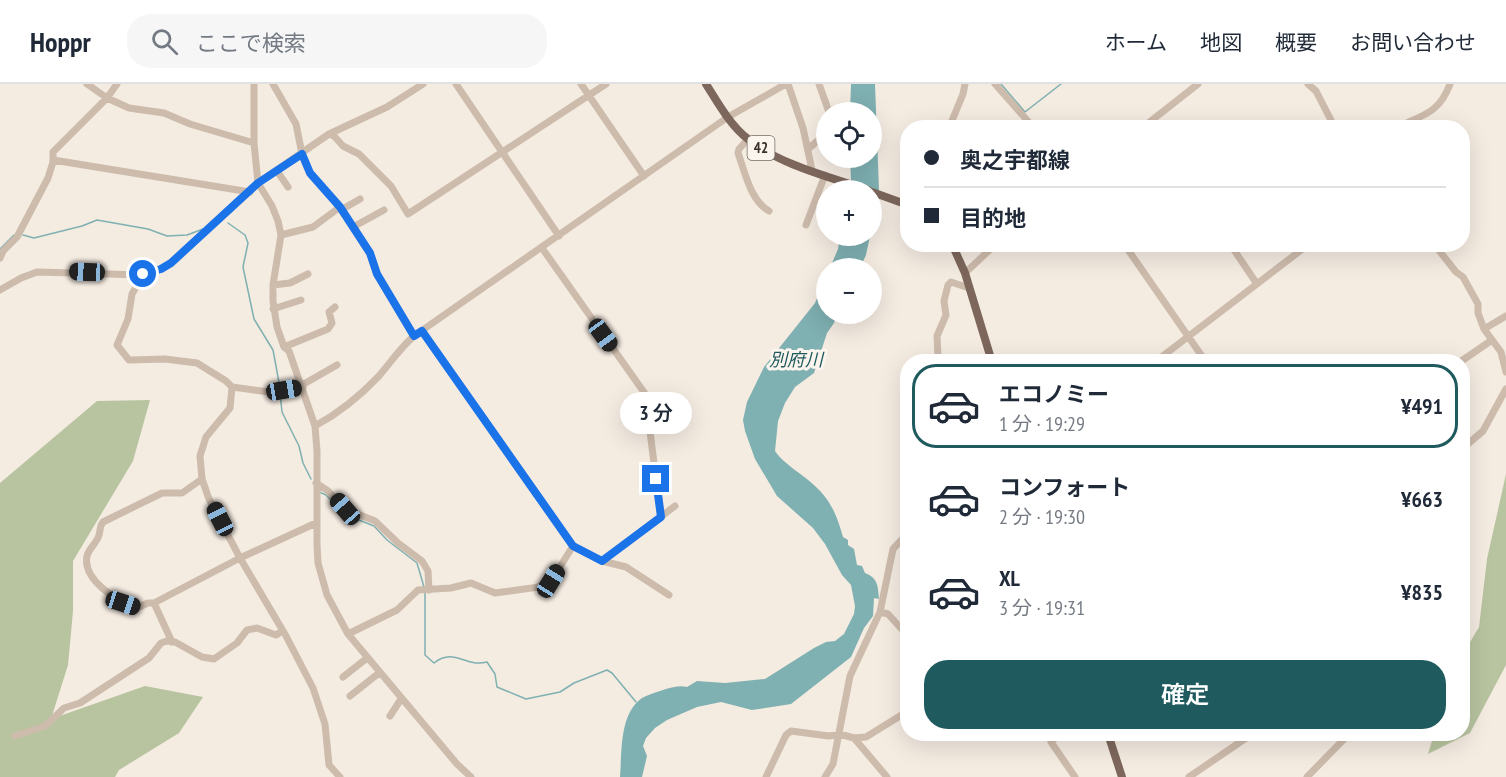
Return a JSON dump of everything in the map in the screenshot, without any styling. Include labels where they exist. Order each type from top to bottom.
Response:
[{"type":"main road","name":"42","points":[[706,84],[728,117],[748,139],[782,159],[837,180]]},
{"type":"main road","name":"42","points":[[882,195],[900,202]]},
{"type":"main road","points":[[955,252],[990,354]]},
{"type":"main road","points":[[1110,741],[1122,777]]},
{"type":"street","points":[[87,84],[107,98],[129,108],[164,113],[190,124],[254,143]]},
{"type":"street","points":[[0,258],[3,251],[17,237],[48,178],[53,152],[107,98],[117,84]]},
{"type":"street","points":[[254,84],[254,143],[258,183],[272,206],[281,235],[273,285],[273,309],[284,347],[289,351],[315,426],[316,523],[318,563],[322,582],[332,608],[348,634],[401,699],[471,777]]},
{"type":"street","points":[[273,84],[296,124],[302,154],[310,173],[341,209],[370,253],[377,274],[414,336]]},
{"type":"street","points":[[0,290],[37,272],[143,274],[161,269],[171,263],[258,183],[329,134],[387,107],[423,84]]},
{"type":"street","points":[[456,84],[559,236]]},
{"type":"street","points":[[581,84],[644,176]]},
{"type":"street","points":[[329,134],[343,146],[359,154],[391,186],[408,214],[606,84]]},
{"type":"street","points":[[315,426],[347,405],[380,374],[403,345],[414,336],[728,117],[787,84],[803,128],[812,170]]},
{"type":"street","points":[[819,84],[825,102]]},
{"type":"street","points":[[952,120],[965,84]]},
{"type":"street","points":[[995,84],[1027,120]]},
{"type":"street","points":[[1153,120],[1198,84]]},
{"type":"street","points":[[1308,84],[1316,91],[1331,120]]},
{"type":"street","points":[[1415,120],[1443,101],[1450,84]]},
{"type":"street","points":[[748,139],[739,148],[738,153],[760,206],[770,211]]},
{"type":"street","points":[[808,149],[816,142]]},
{"type":"street","points":[[53,160],[250,192]]},
{"type":"street","points":[[277,171],[288,187]]},
{"type":"street","points":[[806,225],[825,175]]},
{"type":"street","points":[[281,235],[313,227],[360,200]]},
{"type":"street","points":[[353,227],[384,210]]},
{"type":"street","points":[[542,248],[653,405],[649,424],[661,517]]},
{"type":"street","points":[[964,273],[983,252]]},
{"type":"street","points":[[1130,252],[1200,354]]},
{"type":"street","points":[[1235,252],[1257,284]]},
{"type":"street","points":[[1165,354],[1299,252]]},
{"type":"street","points":[[1440,252],[1456,272],[1463,277],[1478,304],[1478,314],[1484,329],[1501,352],[1506,372]]},
{"type":"street","points":[[143,274],[132,294],[128,319],[117,341],[117,345],[129,360],[165,359],[197,363],[232,387],[269,392],[302,386],[337,365]]},
{"type":"street","points":[[273,285],[290,283],[308,274]]},
{"type":"street","points":[[938,354],[937,336],[946,315],[944,300],[948,285],[951,282],[969,288]]},
{"type":"street","points":[[273,309],[301,300]]},
{"type":"street","points":[[284,347],[328,329],[332,323],[329,312],[335,307]]},
{"type":"street","points":[[1484,329],[1506,316]]},
{"type":"street","points":[[422,331],[573,546],[602,561],[626,567],[669,596]]},
{"type":"street","points":[[1470,355],[1492,340]]},
{"type":"street","points":[[232,387],[230,408],[206,437],[200,456],[202,478],[209,499],[240,558],[313,688],[325,724],[329,765],[340,777]]},
{"type":"street","points":[[1470,442],[1482,431],[1506,389]]},
{"type":"street","points":[[202,478],[182,493],[162,493],[103,522],[99,527],[99,536],[89,552],[87,566],[99,585],[123,603],[137,608],[154,603],[240,558],[316,523]]},
{"type":"street","points":[[316,483],[328,491],[345,509],[375,521],[398,543],[422,561],[428,571],[428,590]]},
{"type":"street","points":[[602,561],[675,506]]},
{"type":"street","points":[[825,777],[833,764],[850,676],[880,612],[893,549],[900,542]]},
{"type":"street","points":[[348,634],[397,610],[418,590],[451,588],[471,583],[495,592],[539,587],[551,581],[573,546]]},
{"type":"street","points":[[154,603],[172,642]]},
{"type":"street","points":[[880,612],[888,614],[900,627]]},
{"type":"street","points":[[15,736],[45,726],[64,708],[80,703],[149,658],[161,643],[172,642],[187,647],[202,657],[214,659],[237,643],[247,630],[257,627],[276,634],[282,631]]},
{"type":"street","points":[[343,677],[367,658]]},
{"type":"street","points":[[350,696],[379,673]]},
{"type":"street","points":[[390,716],[401,699]]},
{"type":"street","points":[[766,777],[786,735],[791,730],[829,736],[839,734],[854,738],[866,737],[900,716]]},
{"type":"street","points":[[854,738],[887,777]]},
{"type":"street","points":[[1052,741],[1075,777]]},
{"type":"street","points":[[1189,777],[1242,741]]},
{"type":"street","points":[[1307,777],[1342,741]]},
{"type":"green space","points":[[150,400],[133,461],[73,561],[73,611],[68,665],[51,719],[145,686],[203,697],[179,733],[119,770],[115,777],[0,777],[0,483],[97,401]]},
{"type":"green space","points":[[1506,474],[1506,665],[1470,733],[1470,642],[1479,627],[1487,559]]},
{"type":"green space","points":[[1432,741],[1454,741],[1428,754]]},
{"type":"water","points":[[851,84],[875,84],[876,102],[850,102]]},
{"type":"water","points":[[850,168],[878,168],[879,180],[851,180]]},
{"type":"water","points":[[838,246],[868,246],[865,258],[834,258]]},
{"type":"water","name":"別府川","points":[[816,301],[816,324],[833,324],[827,333],[814,373],[795,387],[785,403],[778,421],[775,451],[828,500],[843,537],[854,549],[857,565],[862,566],[865,573],[873,577],[876,583],[879,599],[874,598],[873,616],[864,628],[851,657],[791,704],[752,710],[721,702],[697,707],[667,720],[646,738],[643,746],[647,756],[642,777],[620,777],[625,724],[629,714],[642,698],[670,688],[687,687],[697,681],[725,683],[765,679],[814,648],[826,642],[835,641],[844,634],[854,614],[855,606],[851,585],[842,575],[825,544],[813,528],[777,496],[755,459],[743,420],[747,402],[764,367]]},
{"type":"waterway","points":[[1001,84],[1025,112],[1061,84]]},
{"type":"waterway","points":[[23,235],[34,238],[97,220],[148,229],[167,236],[187,235],[203,229]]},
{"type":"waterway","points":[[228,223],[245,235],[248,243],[243,267],[254,319],[273,350],[280,388]]},
{"type":"waterway","points":[[0,249],[14,235]]},
{"type":"waterway","points":[[280,393],[282,412],[299,446],[303,463],[311,479]]},
{"type":"waterway","points":[[319,492],[326,495],[344,514],[374,526],[387,540],[417,563],[424,587]]},
{"type":"waterway","points":[[425,592],[425,655],[434,663],[448,657],[479,663],[487,662],[495,674],[497,687],[526,699],[560,692],[574,683],[607,670],[636,702]]},
{"type":"route","points":[[143,274],[155,272],[171,263],[258,183],[302,154],[310,173],[340,207],[370,253],[377,274],[414,336],[422,331],[573,546],[602,561],[661,517],[656,479]]}]
